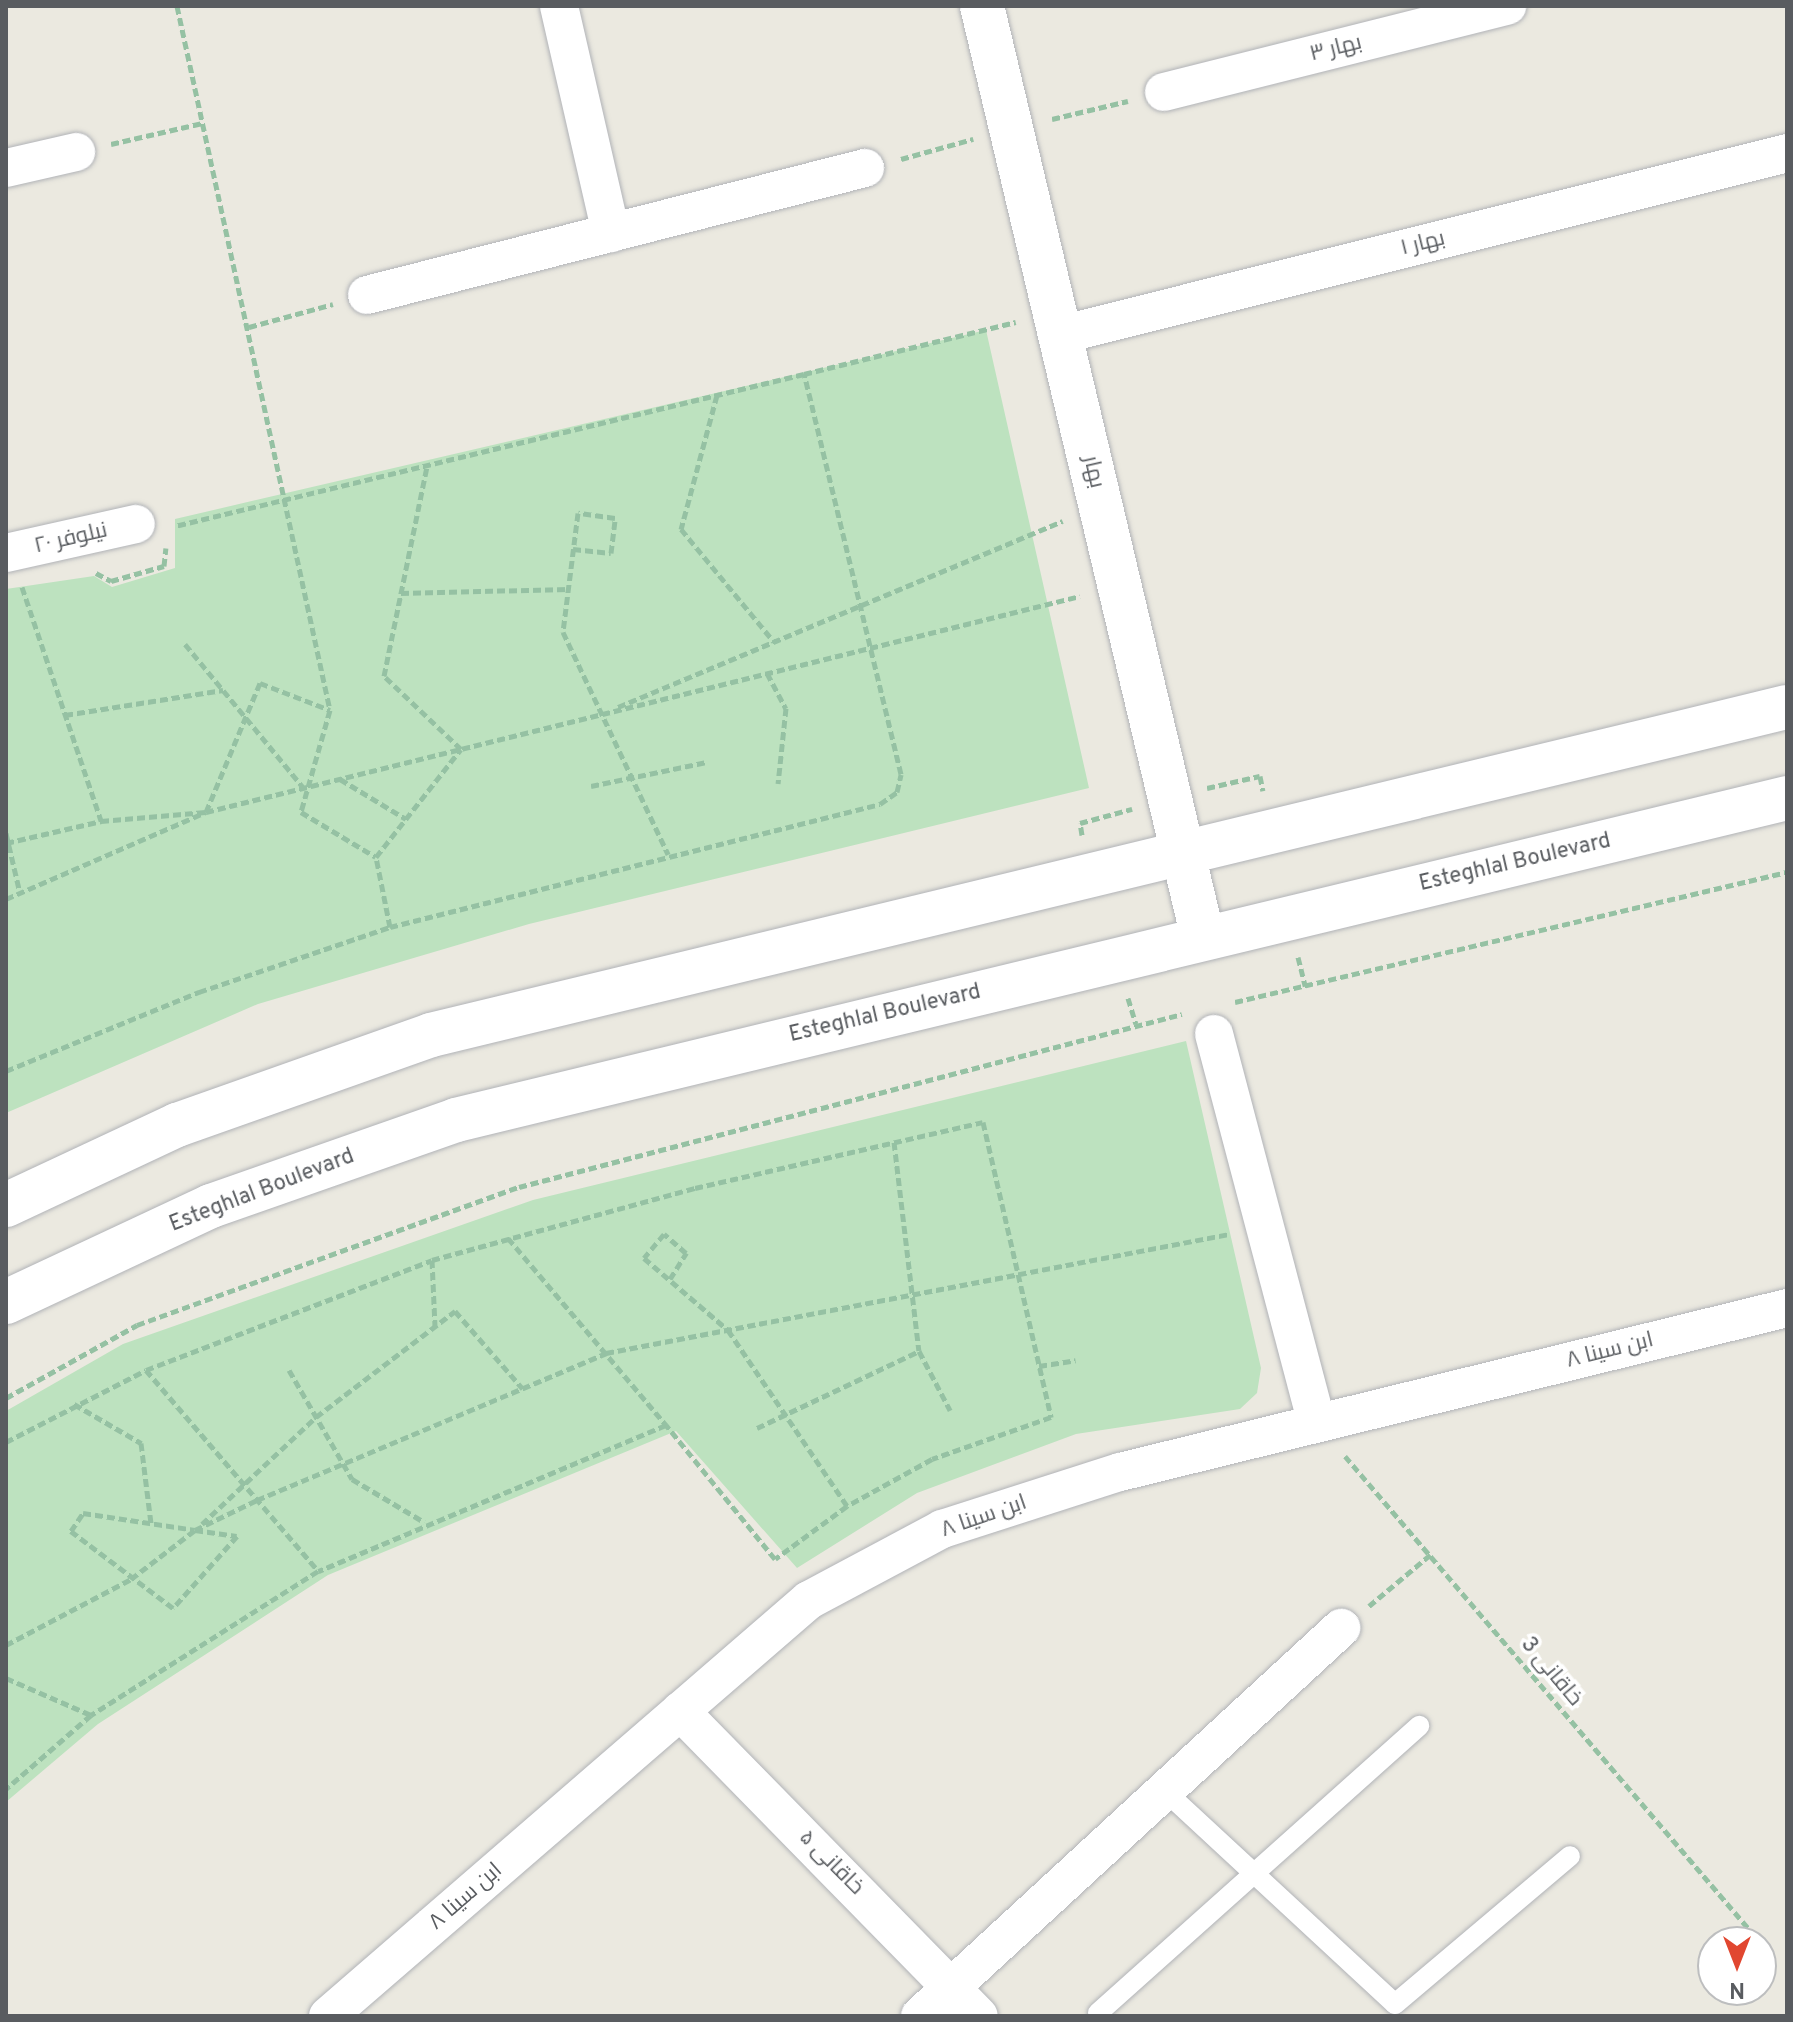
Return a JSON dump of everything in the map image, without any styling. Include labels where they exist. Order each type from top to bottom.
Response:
[{"type":"main road","name":"بهار","points":[[982,6],[1203,938]]},
{"type":"main road","points":[[6,1205],[177,1125],[431,1035],[1787,707]]},
{"type":"main road","name":"Esteghlal Boulevard","points":[[6,1302],[211,1206],[456,1120],[1787,798]]},
{"type":"street","points":[[559,6],[611,233]]},
{"type":"street","name":"بهار ۳","points":[[1164,92],[1423,16],[1507,6]]},
{"type":"street","points":[[6,168],[76,152]]},
{"type":"street","name":"بهار ۱","points":[[1057,324],[1787,153]]},
{"type":"street","points":[[367,295],[865,168]]},
{"type":"street","name":"نیلوفر ۲۰","points":[[14,575],[136,524]]},
{"type":"street","points":[[1213,1016],[1317,1423]]},
{"type":"street","name":"ابن سینا ۸","points":[[328,2016],[809,1600],[942,1529],[1120,1472],[1787,1308]]},
{"type":"street","points":[[920,2016],[1341,1628]]},
{"type":"street","name":"خاقانی ۵","points":[[680,1711],[979,2016]]},
{"type":"lane","points":[[1098,2013],[1251,1871],[1419,1726]]},
{"type":"lane","points":[[1165,1791],[1251,1871],[1389,2010],[1570,1856]]},
{"type":"path","points":[[177,6],[288,499],[330,710],[304,787],[301,812],[376,857],[390,927]]},
{"type":"path","points":[[76,152],[203,123]]},
{"type":"path","points":[[249,327],[367,295]]},
{"type":"path","points":[[88,570],[111,581],[164,566],[169,528],[804,374],[1057,324]]},
{"type":"path","points":[[6,1071],[199,992],[390,927],[668,854],[880,804],[897,792],[901,774],[804,374]]},
{"type":"path","points":[[717,395],[681,529],[774,642]]},
{"type":"path","points":[[427,466],[384,676],[461,749]]},
{"type":"path","points":[[602,713],[1101,505]]},
{"type":"path","points":[[573,549],[611,553],[615,518],[578,513],[573,549],[569,589],[563,632],[668,854]]},
{"type":"path","points":[[14,575],[35,582]]},
{"type":"path","points":[[14,575],[101,821]]},
{"type":"path","points":[[6,899],[206,812],[1120,586]]},
{"type":"path","points":[[401,593],[569,589]]},
{"type":"path","points":[[185,644],[304,787]]},
{"type":"path","points":[[767,673],[786,708],[778,784]]},
{"type":"path","points":[[206,812],[260,683],[330,710]]},
{"type":"path","points":[[65,715],[224,690]]},
{"type":"path","points":[[376,857],[461,749]]},
{"type":"path","points":[[591,786],[707,762]]},
{"type":"path","points":[[339,779],[406,819]]},
{"type":"path","points":[[7,843],[101,821],[206,812]]},
{"type":"path","points":[[6,833],[20,893]]},
{"type":"path","points":[[6,1398],[137,1325],[519,1187],[1787,872]]},
{"type":"path","points":[[6,1442],[74,1404],[146,1370],[432,1260],[508,1238],[983,1122],[1051,1417],[932,1459],[847,1506],[775,1559],[508,1238]]},
{"type":"path","points":[[894,1142],[919,1351],[950,1410]]},
{"type":"path","points":[[195,1530],[257,1500],[606,1353],[1265,1227]]},
{"type":"path","points":[[670,1279],[686,1253],[664,1234],[644,1258],[728,1330],[847,1506]]},
{"type":"path","points":[[432,1260],[435,1327]]},
{"type":"path","points":[[6,1645],[131,1579],[195,1530],[316,1417],[455,1311],[523,1389]]},
{"type":"path","points":[[757,1428],[919,1351]]},
{"type":"path","points":[[1039,1366],[1076,1360]]},
{"type":"path","points":[[146,1370],[318,1571]]},
{"type":"path","points":[[289,1370],[352,1479],[425,1523]]},
{"type":"path","points":[[74,1404],[141,1443],[151,1523]]},
{"type":"path","name":"خاقانی 3","points":[[1317,1423],[1746,1926]]},
{"type":"path","points":[[6,1789],[91,1715],[318,1571],[425,1523],[666,1425]]},
{"type":"path","points":[[83,1513],[195,1530],[237,1536],[173,1608],[71,1531],[83,1513]]},
{"type":"path","points":[[1341,1628],[1430,1555]]},
{"type":"path","points":[[6,1678],[91,1715]]},
{"type":"green space","points":[[986,330],[1089,788],[529,924],[258,1004],[6,1113],[6,589],[94,576],[112,587],[175,568],[175,519]]},
{"type":"green space","points":[[1186,1041],[1261,1368],[1257,1393],[1240,1409],[1076,1434],[917,1493],[797,1568],[676,1431],[328,1575],[98,1724],[6,1802],[6,1411],[123,1344],[533,1200]]}]
